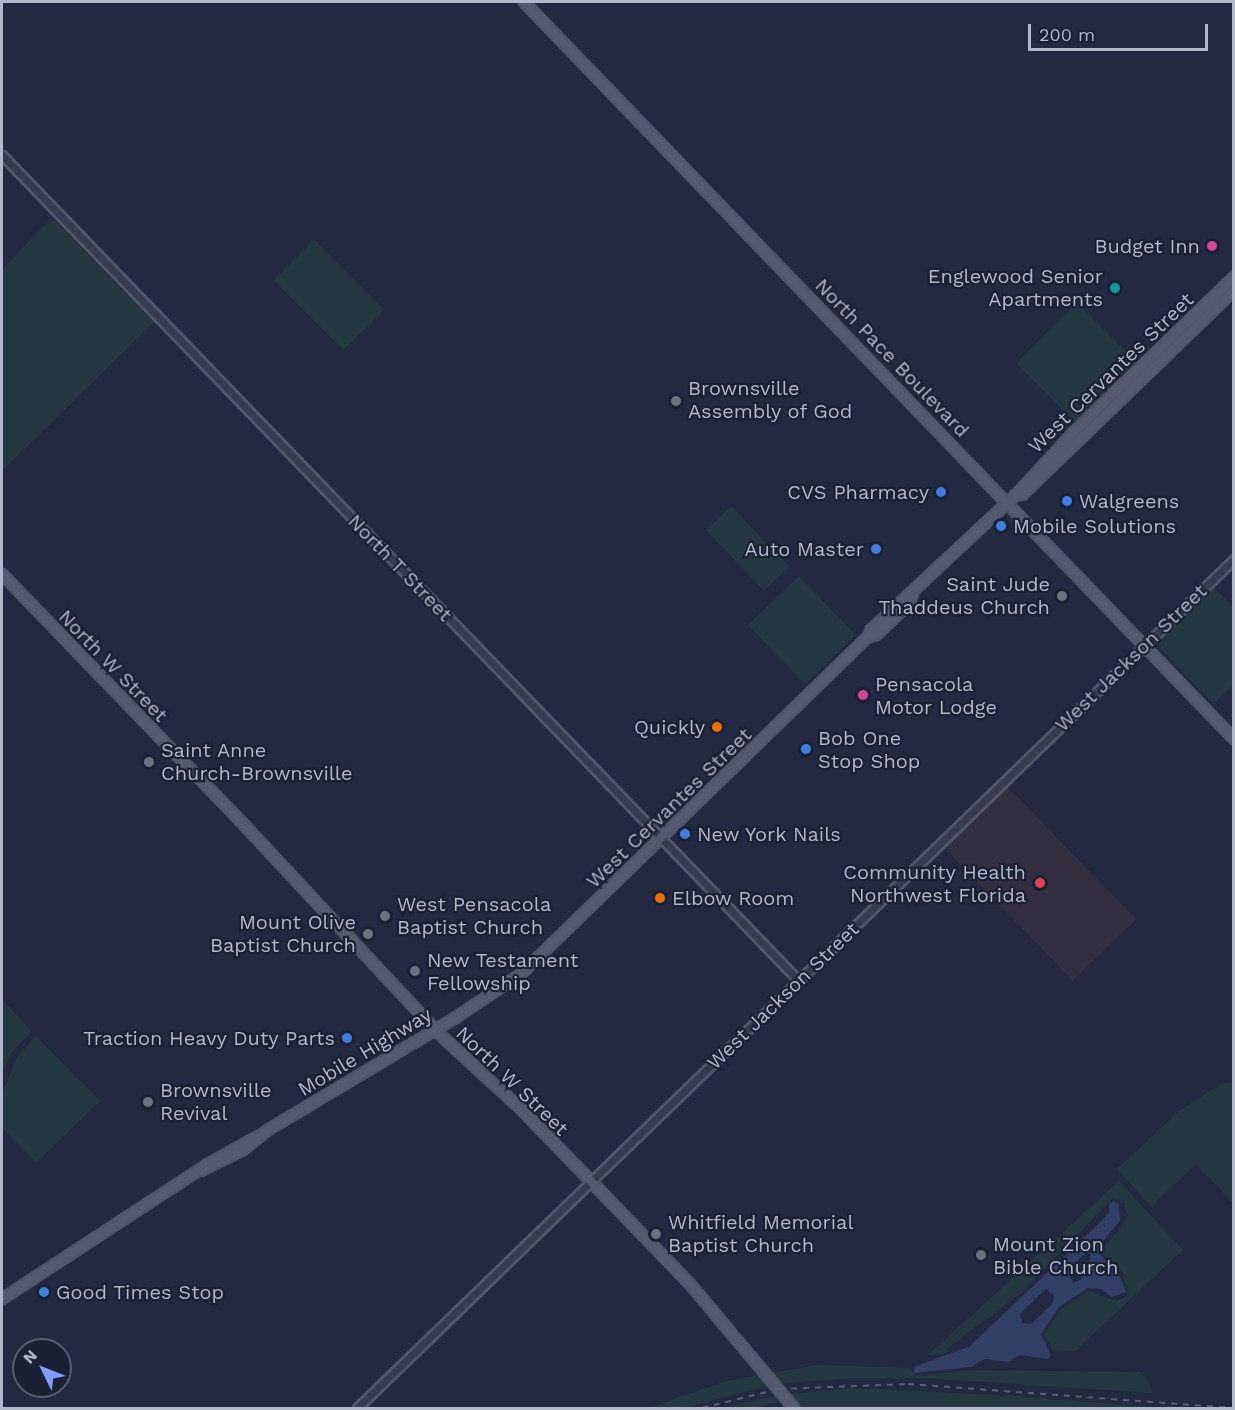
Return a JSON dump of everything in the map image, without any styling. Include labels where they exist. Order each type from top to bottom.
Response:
[{"type":"main road","name":"North Pace Boulevard","points":[[524,2],[1008,502],[1233,739]]},
{"type":"main road","name":"West Cervantes Street","points":[[487,998],[521,974],[660,840],[868,637],[879,622],[913,594],[1016,495],[1074,432],[1233,277]]},
{"type":"main road","name":"West Cervantes Street","points":[[1016,495],[1022,495],[1233,290]]},
{"type":"main road","name":"North W Street","points":[[2,574],[246,827],[435,1030],[591,1182],[689,1283],[794,1408]]},
{"type":"main road","name":"Mobile Highway","points":[[2,1299],[240,1144],[260,1135],[487,998]]},
{"type":"street","name":"North T Street","points":[[2,155],[660,840],[799,981]]},
{"type":"street","name":"West Jackson Street","points":[[357,1408],[1233,559]]},
{"type":"shaded area","points":[[52,218],[154,322],[2,471],[2,269]]},
{"type":"shaded area","points":[[314,240],[384,310],[344,350],[274,280]]},
{"type":"shaded area","points":[[1077,303],[1138,364],[1077,425],[1016,364]]},
{"type":"shaded area","points":[[731,506],[789,566],[764,591],[706,530]]},
{"type":"shaded area","points":[[799,576],[856,635],[805,684],[748,625]]},
{"type":"shaded area","points":[[1215,588],[1233,608],[1234,685],[1213,704],[1156,644]]},
{"type":"shaded area","name":"Community Health Northwest Florida","points":[[1006,785],[1136,920],[1073,981],[943,846]]},
{"type":"shaded area","points":[[2,1000],[32,1031],[11,1053],[2,1076]]},
{"type":"shaded area","points":[[36,1036],[100,1101],[36,1163],[2,1128],[2,1094],[17,1057]]},
{"type":"shaded area","points":[[1233,1082],[1233,1203],[1196,1164],[1151,1207],[1117,1169],[1179,1111],[1223,1083]]},
{"type":"shaded area","points":[[1119,1181],[1183,1250],[1075,1351],[1053,1352],[1044,1334],[1061,1309],[1089,1290],[1112,1300],[1122,1299],[1129,1292],[1121,1271],[1101,1252],[1128,1216],[1124,1204],[1113,1198],[1020,1294],[948,1348],[947,1354],[928,1355]]},
{"type":"shaded area","points":[[818,1365],[911,1368],[915,1375],[924,1376],[968,1370],[1140,1372],[1150,1384],[1152,1393],[922,1378],[853,1378],[779,1384],[770,1373]]},
{"type":"shaded area","points":[[763,1374],[772,1385],[684,1408],[649,1408],[723,1382]]},
{"type":"shaded area","points":[[854,1388],[1016,1396],[1162,1408],[798,1408],[787,1394]]},
{"type":"shaded area","points":[[780,1395],[784,1400],[758,1408],[722,1408]]},
{"type":"water","points":[[1114,1201],[1119,1205],[1120,1221],[1099,1246],[1098,1253],[1118,1272],[1126,1292],[1112,1297],[1101,1289],[1088,1288],[1059,1307],[1041,1334],[1051,1355],[1048,1359],[1020,1355],[1008,1362],[985,1359],[970,1367],[914,1373],[914,1367],[970,1346],[1109,1213],[1109,1204]],"holes":[[[1087,1252],[1091,1254],[1089,1263],[1081,1279],[1074,1283],[1070,1277],[1075,1263]],[[1046,1289],[1054,1295],[1053,1303],[1031,1324],[1022,1323],[1020,1314]]]},
{"type":"railway","points":[[702,1408],[779,1389],[908,1384],[1234,1408]]},
{"type":"place","name":"Budget Inn","points":[[1212,246]]},
{"type":"place","name":"Englewood Senior Apartments","points":[[1115,288]]},
{"type":"place","name":"Brownsville Assembly of God","points":[[676,401]]},
{"type":"place","name":"CVS Pharmacy","points":[[941,492]]},
{"type":"place","name":"Walgreens","points":[[1067,501]]},
{"type":"place","name":"Mobile Solutions","points":[[1001,526]]},
{"type":"place","name":"Auto Master","points":[[876,549]]},
{"type":"place","name":"Saint Jude Thaddeus Church","points":[[1062,596]]},
{"type":"place","name":"Pensacola Motor Lodge","points":[[863,695]]},
{"type":"place","name":"Quickly","points":[[717,727]]},
{"type":"place","name":"Bob One Stop Shop","points":[[806,749]]},
{"type":"place","name":"Saint Anne Church-Brownsville","points":[[149,762]]},
{"type":"place","name":"New York Nails","points":[[685,834]]},
{"type":"place","name":"Community Health Northwest Florida","points":[[1040,883]]},
{"type":"place","name":"Elbow Room","points":[[660,898]]},
{"type":"place","name":"West Pensacola Baptist Church","points":[[385,916]]},
{"type":"place","name":"Mount Olive Baptist Church","points":[[368,934]]},
{"type":"place","name":"New Testament Fellowship","points":[[415,971]]},
{"type":"place","name":"Traction Heavy Duty Parts","points":[[347,1038]]},
{"type":"place","name":"Brownsville Revival","points":[[148,1102]]},
{"type":"place","name":"Whitfield Memorial Baptist Church","points":[[656,1234]]},
{"type":"place","name":"Mount Zion Bible Church","points":[[981,1255]]},
{"type":"place","name":"Good Times Stop","points":[[44,1292]]}]
